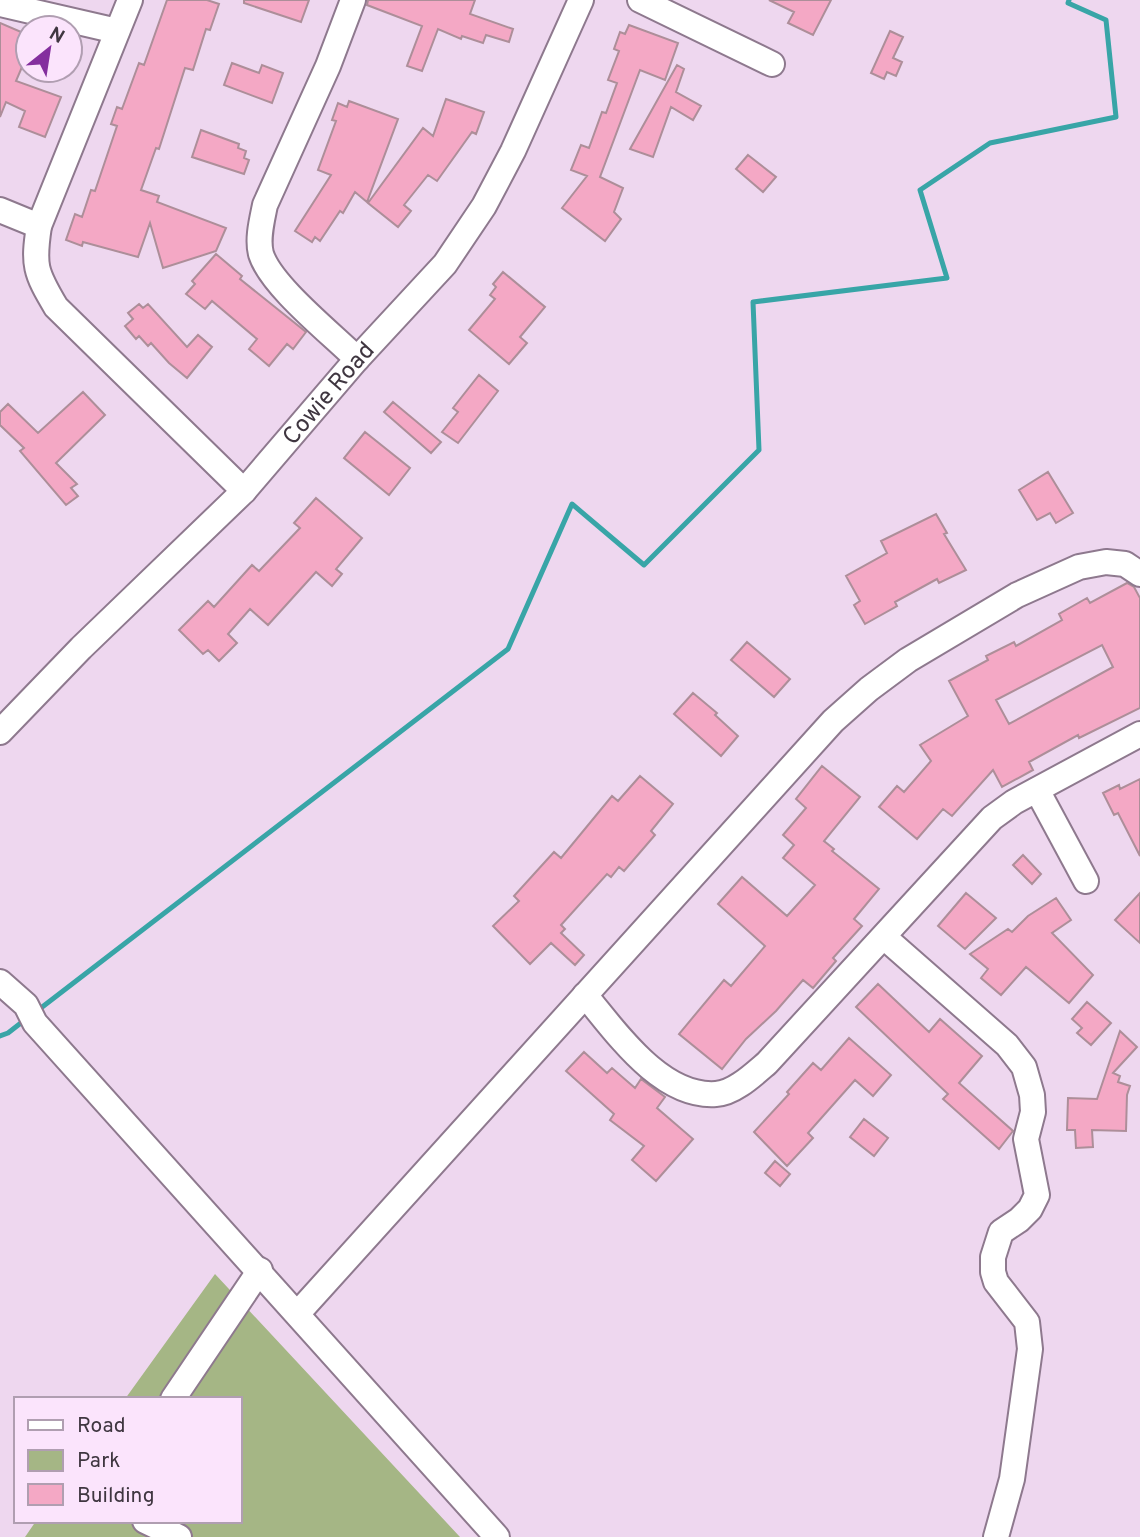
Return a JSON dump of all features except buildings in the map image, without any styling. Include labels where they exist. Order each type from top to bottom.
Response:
[{"type":"street","points":[[130,0],[39,226],[34,258],[40,280],[56,307],[244,491]]},
{"type":"street","points":[[353,0],[328,66],[265,205],[260,229],[261,254],[277,281],[357,359]]},
{"type":"street","name":"Cowie Road","points":[[0,732],[81,649],[244,491],[357,359],[445,264],[484,206],[513,151],[581,0]]},
{"type":"street","points":[[640,0],[772,64]]},
{"type":"street","points":[[0,4],[117,31]]},
{"type":"street","points":[[0,210],[39,226]]},
{"type":"street","points":[[298,1312],[833,721],[869,688],[908,660],[1017,595],[1080,566],[1106,562],[1125,564],[1140,574]]},
{"type":"street","points":[[585,995],[635,1056],[664,1079],[689,1090],[717,1094],[744,1082],[767,1063],[992,818],[1014,802],[1140,734]]},
{"type":"street","points":[[1037,790],[1086,881]]},
{"type":"street","points":[[884,937],[1007,1045],[1024,1067],[1032,1095],[1033,1112],[1026,1139],[1037,1195],[1030,1209],[1001,1233],[993,1257],[996,1282],[1027,1322],[1031,1349],[1012,1479],[996,1537]]},
{"type":"street","points":[[0,982],[497,1537]]},
{"type":"street","points":[[174,1397],[260,1270]]},
{"type":"street","points":[[149,1523],[179,1537]]},
{"type":"green space","points":[[215,1274],[460,1537],[25,1537],[35,1523],[242,1523],[242,1397],[126,1397]]},
{"type":"waterway","points":[[37,1011],[508,649],[572,504],[644,565],[759,450],[753,302],[947,278],[920,190],[990,143],[1116,117],[1106,20],[1068,3],[1069,0]]},
{"type":"waterway","points":[[0,1036],[26,1019]]}]
